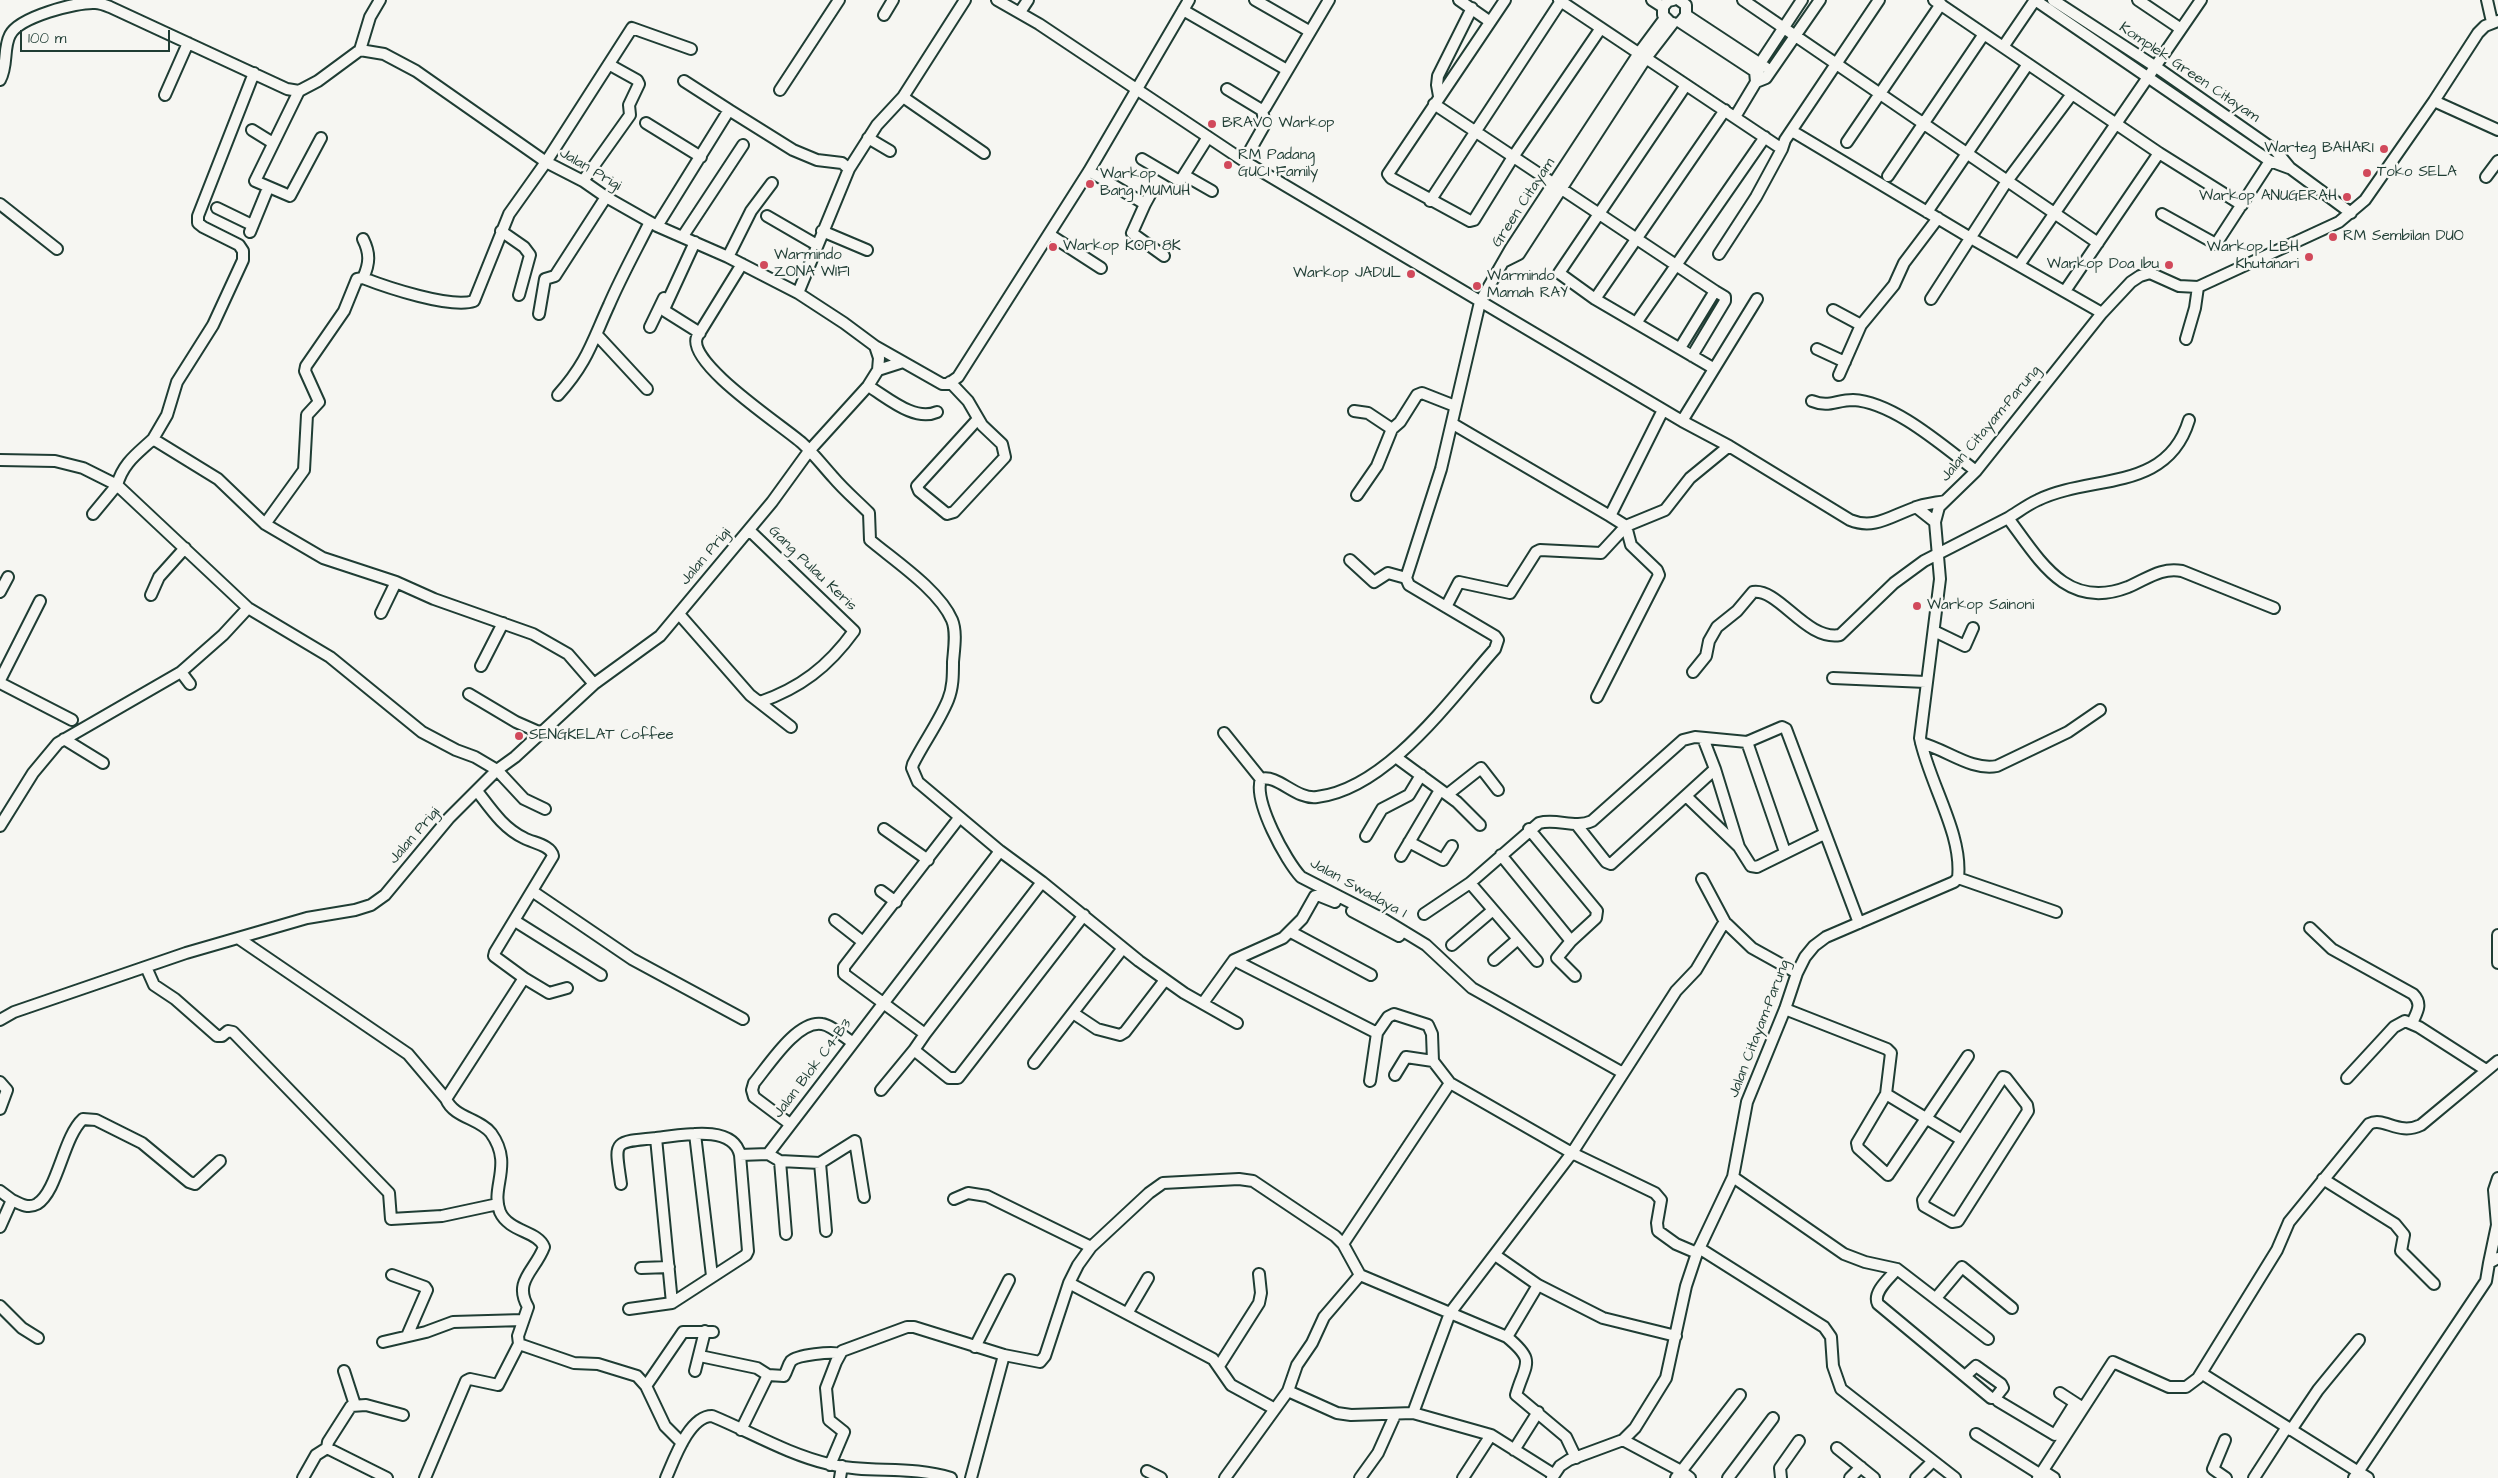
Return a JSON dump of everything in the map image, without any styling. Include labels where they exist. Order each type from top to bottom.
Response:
[{"type":"street","points":[[321,138],[290,196],[256,183],[255,178],[299,92],[318,81],[360,50],[370,16],[380,0]]},
{"type":"street","points":[[780,90],[839,0]]},
{"type":"street","points":[[884,15],[893,0]]},
{"type":"street","points":[[798,293],[822,231],[839,199],[849,169],[868,138],[903,97],[965,0]]},
{"type":"street","points":[[997,0],[1020,12],[1244,161],[1663,410],[1729,446],[1860,524],[1872,525],[1916,507],[1945,501]]},
{"type":"street","points":[[1020,12],[1028,0]]},
{"type":"street","points":[[977,420],[918,486],[919,491],[947,514],[954,512],[1005,458],[1002,444],[977,420],[968,401],[950,382],[964,370],[1050,235],[1138,90],[1189,0]]},
{"type":"street","points":[[1255,0],[1309,31]]},
{"type":"street","points":[[1262,110],[1267,106],[1309,31],[1329,0]]},
{"type":"street","points":[[1459,0],[1489,21]]},
{"type":"street","points":[[1505,0],[1489,21],[1388,174],[1391,178],[1430,201],[1470,220],[1474,220],[1513,157],[1601,28]]},
{"type":"street","points":[[1652,0],[1673,10],[1769,75]]},
{"type":"street","points":[[1744,0],[2098,243]]},
{"type":"street","points":[[1735,117],[1756,82],[1757,68],[1802,0]]},
{"type":"street","points":[[1756,82],[1769,75],[1820,0]]},
{"type":"street","points":[[1719,254],[1756,197],[1792,131],[1879,0]]},
{"type":"street","points":[[2003,47],[2035,0],[2270,161],[2290,168]]},
{"type":"street","name":"Komplek Green Citayam","points":[[2053,0],[2156,67],[2276,151],[2290,168],[2351,213]]},
{"type":"street","points":[[2138,0],[2181,29]]},
{"type":"street","points":[[2019,265],[2201,0]]},
{"type":"street","points":[[2186,339],[2195,308],[2198,288],[2339,222],[2365,200],[2478,34],[2495,22],[2487,0]]},
{"type":"street","points":[[1430,201],[1560,1],[1782,149]]},
{"type":"street","points":[[1847,142],[1880,94],[1937,2],[2159,153],[2242,204]]},
{"type":"street","points":[[0,80],[6,60],[9,38],[17,25],[41,15],[89,3],[107,3],[254,74],[299,92]]},
{"type":"street","points":[[1472,8],[1438,76],[1437,100],[1475,132],[1725,297],[1725,301],[1692,356]]},
{"type":"street","points":[[1183,10],[1288,70]]},
{"type":"street","name":"Green Citayam","points":[[1480,302],[1505,261],[1519,254],[1558,186],[1673,10]]},
{"type":"street","points":[[363,278],[390,289],[423,297],[470,302],[477,298],[509,214],[546,162],[632,28],[691,50]]},
{"type":"street","points":[[1888,176],[1984,34]]},
{"type":"street","points":[[165,95],[188,43]]},
{"type":"street","name":"Jalan Prigi","points":[[360,50],[384,54],[416,70],[546,162],[583,181],[606,197],[654,224],[728,257],[798,293],[875,346],[933,381],[942,384],[950,382]]},
{"type":"street","points":[[1927,212],[2028,64]]},
{"type":"street","points":[[583,181],[630,115],[629,105],[639,84],[637,80],[610,65]]},
{"type":"street","points":[[93,514],[117,485],[125,465],[153,439],[167,415],[177,382],[213,325],[243,260],[243,251],[239,246],[203,227],[198,223],[198,216],[254,74]]},
{"type":"street","points":[[684,80],[793,150],[817,160],[842,163],[849,169]]},
{"type":"street","points":[[1686,85],[1559,273],[1595,299],[1713,368]]},
{"type":"street","points":[[1227,89],[1262,110],[1265,124],[1244,161]]},
{"type":"street","points":[[1931,299],[2007,181],[2072,94]]},
{"type":"street","points":[[903,97],[984,153]]},
{"type":"street","points":[[2434,101],[2498,130]]},
{"type":"street","points":[[558,395],[573,378],[598,336],[608,306],[654,224],[701,157],[729,110]]},
{"type":"street","points":[[1595,299],[1725,110]]},
{"type":"street","points":[[646,123],[701,157]]},
{"type":"street","points":[[252,130],[273,143]]},
{"type":"street","points":[[1792,131],[1969,238],[2102,313]]},
{"type":"street","points":[[1142,159],[1181,180],[1208,137]]},
{"type":"street","points":[[868,138],[890,150]]},
{"type":"street","points":[[1636,323],[1765,138]]},
{"type":"street","points":[[650,327],[690,240],[743,145]]},
{"type":"street","points":[[2065,292],[2159,153]]},
{"type":"street","points":[[2162,214],[2214,245],[2270,161]]},
{"type":"street","points":[[2486,177],[2498,161]]},
{"type":"street","points":[[1089,171],[1145,204]]},
{"type":"street","points":[[1184,175],[1212,191]]},
{"type":"street","points":[[728,257],[751,211],[772,183]]},
{"type":"street","points":[[217,208],[251,228],[268,188]]},
{"type":"street","points":[[1151,193],[1132,233],[1164,256]]},
{"type":"street","points":[[539,314],[545,279],[556,276],[606,197]]},
{"type":"street","points":[[0,204],[57,249]]},
{"type":"street","points":[[767,216],[817,245]]},
{"type":"street","points":[[1839,375],[1861,325],[1894,285],[1904,263],[1938,218]]},
{"type":"street","points":[[501,231],[524,247],[530,255],[519,295]]},
{"type":"street","points":[[822,231],[866,250]]},
{"type":"street","points":[[1050,235],[1101,268]]},
{"type":"street","points":[[265,524],[304,470],[307,415],[319,402],[305,371],[306,366],[344,311],[358,280],[363,278],[369,260],[363,239]]},
{"type":"street","points":[[690,240],[665,311],[700,333]]},
{"type":"street","points":[[742,264],[700,333],[695,345],[701,356],[736,390],[809,451],[868,512],[870,540],[926,587],[942,603],[952,621],[955,635],[952,685],[949,699],[912,768],[918,782],[1000,851],[1165,980],[1237,1023]]},
{"type":"street","name":"Jalan Citayam-Parung","points":[[1553,1476],[1560,1466],[1623,1440],[1635,1428],[1666,1378],[1686,1286],[1698,1251],[1733,1177],[1748,1102],[1785,1009],[1796,973],[1814,946],[1826,938],[1954,882],[1958,878],[1959,853],[1924,759],[1920,728],[1940,579],[1936,530],[1937,512],[1945,501],[1976,471],[2102,313],[2121,292],[2140,276],[2150,274],[2179,286],[2198,288]]},
{"type":"street","points":[[1680,348],[1716,291]]},
{"type":"street","points":[[1682,421],[1757,299]]},
{"type":"street","points":[[1406,578],[1439,476],[1453,424],[1455,406],[1480,302]]},
{"type":"street","points":[[1833,310],[1861,325]]},
{"type":"street","points":[[598,336],[647,389]]},
{"type":"street","points":[[875,346],[879,358],[878,370],[903,362]]},
{"type":"street","points":[[1817,349],[1845,362]]},
{"type":"street","name":"Jalan Prigi","points":[[0,1020],[14,1012],[238,938],[307,918],[355,910],[371,905],[385,894],[449,818],[497,770],[515,757],[594,684],[620,663],[648,646],[679,614],[749,530],[809,451],[868,386],[878,370]]},
{"type":"street","points":[[868,386],[914,413],[924,415],[937,412]]},
{"type":"street","points":[[1357,494],[1377,466],[1392,429],[1400,422],[1417,395],[1422,393],[1455,406]]},
{"type":"street","points":[[1812,401],[1822,405],[1853,400],[1876,406],[1910,422],[1976,471]]},
{"type":"street","points":[[1610,516],[1663,410]]},
{"type":"street","points":[[1354,411],[1368,413],[1392,429]]},
{"type":"street","points":[[1693,672],[1706,656],[1709,642],[1717,627],[1737,611],[1754,592],[1760,590],[1811,627],[1828,634],[1840,635],[1894,583],[1924,561],[2008,518],[2038,499],[2119,480],[2153,468],[2174,452],[2185,433],[2189,420]]},
{"type":"street","points":[[1453,424],[1610,516],[1628,532],[1636,551],[1657,570],[1658,581],[1598,697]]},
{"type":"street","points":[[153,439],[218,480],[265,524],[324,558],[396,582],[434,599],[533,634],[568,654],[594,684]]},
{"type":"street","points":[[1446,606],[1460,582],[1510,593],[1536,552],[1540,550],[1601,552],[1628,532],[1664,510],[1690,478],[1729,446]]},
{"type":"street","points":[[0,460],[54,461],[82,468],[117,485],[248,608],[330,658],[422,732],[456,750],[475,757],[497,770],[524,799],[545,809]]},
{"type":"street","points":[[1916,507],[1936,530]]},
{"type":"street","points":[[2008,518],[2052,575],[2068,586],[2085,593],[2104,594],[2128,587],[2168,568],[2182,570],[2274,608]]},
{"type":"street","name":"Gang Pulau Keris","points":[[749,530],[854,631],[829,660],[797,687],[760,702]]},
{"type":"street","points":[[151,595],[159,577],[185,548]]},
{"type":"street","points":[[1224,733],[1261,779],[1272,779],[1304,796],[1317,797],[1347,788],[1397,758],[1497,644],[1495,636],[1410,585],[1406,578],[1388,573],[1374,582],[1350,560]]},
{"type":"street","points":[[0,592],[8,577]]},
{"type":"street","points":[[381,613],[396,582]]},
{"type":"street","points":[[40,601],[0,681],[72,720]]},
{"type":"street","points":[[0,826],[48,753],[64,739],[181,672],[223,635],[248,608]]},
{"type":"street","points":[[679,614],[744,688],[791,727]]},
{"type":"street","points":[[481,666],[503,623]]},
{"type":"street","points":[[1934,631],[1965,646],[1974,628]]},
{"type":"street","points":[[181,672],[190,684]]},
{"type":"street","points":[[1834,678],[1926,682]]},
{"type":"street","points":[[469,694],[516,722],[541,733]]},
{"type":"street","points":[[1921,743],[1944,750],[1979,766],[1997,766],[2068,732],[2100,710]]},
{"type":"street","points":[[1424,914],[1470,883],[1530,829],[1546,821],[1585,824],[1595,819],[1683,740],[1690,737],[1746,742],[1782,727],[1786,729],[1824,834],[1845,881],[1859,923]]},
{"type":"street","points":[[1703,738],[1739,847]]},
{"type":"street","points":[[64,739],[103,763]]},
{"type":"street","points":[[1746,742],[1785,852]]},
{"type":"street","points":[[1397,758],[1444,792],[1470,813],[1480,825]]},
{"type":"street","points":[[1400,856],[1444,792],[1481,768],[1498,790]]},
{"type":"street","points":[[1576,824],[1606,862],[1611,864],[1715,770]]},
{"type":"street","points":[[1366,836],[1382,808],[1409,795],[1421,775]]},
{"type":"street","name":"Jalan Swadaya I","points":[[1261,779],[1259,786],[1264,810],[1292,868],[1310,882],[1385,920],[1426,945],[1472,988],[1623,1073]]},
{"type":"street","points":[[478,791],[507,827],[552,852],[551,861],[494,956],[524,978],[549,993],[567,988]]},
{"type":"street","points":[[1686,796],[1739,847],[1754,867],[1824,834]]},
{"type":"street","points":[[925,1034],[843,971],[863,942],[896,902],[959,818]]},
{"type":"street","points":[[884,829],[928,860]]},
{"type":"street","points":[[1530,829],[1597,911],[1596,918],[1571,941],[1557,958],[1575,976]]},
{"type":"street","points":[[1409,842],[1441,860],[1444,859],[1452,846]]},
{"type":"street","name":"Jalan Blok C4-B3","points":[[768,1154],[1000,851]]},
{"type":"street","points":[[1501,855],[1571,941]]},
{"type":"street","points":[[1958,878],[2056,912]]},
{"type":"street","points":[[1702,879],[1726,924],[1752,948],[1796,973]]},
{"type":"street","points":[[881,1090],[914,1050],[1042,882]]},
{"type":"street","points":[[1470,883],[1537,961]]},
{"type":"street","points":[[532,891],[632,959],[743,1018]]},
{"type":"street","points":[[881,891],[896,902]]},
{"type":"street","points":[[1199,1002],[1234,960],[1277,941],[1291,932],[1302,919],[1312,899],[1320,896],[1398,936],[1426,945]]},
{"type":"street","points":[[1452,945],[1493,910]]},
{"type":"street","points":[[914,1050],[949,1078],[958,1078],[1084,915]]},
{"type":"street","points":[[835,920],[863,942]]},
{"type":"street","points":[[514,921],[601,975]]},
{"type":"street","points":[[1413,1412],[1450,1313],[1572,1153],[1676,992],[1696,970],[1714,936],[1726,924]]},
{"type":"street","points":[[2310,928],[2332,949],[2413,994],[2419,1003],[2419,1009],[2412,1023]]},
{"type":"street","points":[[1291,932],[1371,975]]},
{"type":"street","points":[[2498,935],[2498,964]]},
{"type":"street","points":[[238,938],[408,1054],[455,1110],[487,1129],[496,1142],[502,1164],[498,1204],[508,1223],[539,1240],[544,1247],[522,1288],[522,1296],[528,1307],[518,1336],[519,1344],[498,1385],[470,1379],[466,1381],[425,1478]]},
{"type":"street","points":[[1494,960],[1518,939]]},
{"type":"street","points":[[1034,1063],[1123,948]]},
{"type":"street","points":[[1234,960],[1377,1033]]},
{"type":"street","points":[[146,967],[154,985],[175,999],[217,1036],[222,1036],[228,1031],[233,1032],[389,1194],[391,1219],[442,1216],[498,1204]]},
{"type":"street","points":[[446,1099],[524,978]]},
{"type":"street","points":[[1073,1013],[1097,1029],[1120,1035],[1125,1032],[1165,980]]},
{"type":"street","points":[[1785,1009],[1889,1051],[1892,1060],[1886,1094],[1857,1142],[1858,1148],[1886,1174],[1891,1174],[1968,1056]]},
{"type":"street","points":[[1370,1081],[1377,1033],[1388,1017],[1394,1014],[1422,1022],[1428,1026],[1432,1034],[1433,1061],[1450,1083],[1572,1153],[1660,1196],[1661,1200],[1656,1223],[1658,1231],[1676,1244],[1698,1251],[1824,1327],[1831,1337],[1832,1366],[1841,1388],[1955,1478]]},
{"type":"street","points":[[2347,1078],[2394,1027],[2405,1021],[2412,1023],[2486,1070]]},
{"type":"street","points":[[790,1124],[754,1097],[752,1090],[754,1083],[797,1031],[811,1024],[823,1024],[852,1042]]},
{"type":"street","points":[[1395,1075],[1406,1057],[1433,1061]]},
{"type":"street","points":[[1998,1401],[2055,1435],[2113,1362],[2169,1387],[2186,1387],[2201,1373],[2277,1250],[2290,1222],[2369,1124],[2378,1122],[2402,1130],[2413,1129],[2421,1125],[2498,1062]]},
{"type":"street","points":[[2000,1078],[2006,1078],[2028,1105],[2028,1111],[1958,1221],[1952,1222],[1923,1203],[1962,1140],[2000,1078]]},
{"type":"street","points":[[0,1082],[7,1090],[0,1109]]},
{"type":"street","points":[[1343,1244],[1450,1083]]},
{"type":"street","points":[[1886,1094],[1962,1140]]},
{"type":"street","points":[[0,1191],[24,1206],[31,1206],[43,1198],[74,1132],[83,1119],[96,1120],[142,1143],[189,1182],[195,1184],[220,1161]]},
{"type":"street","points":[[695,1134],[712,1276]]},
{"type":"street","points":[[621,1184],[616,1150],[618,1145],[624,1141],[695,1134],[718,1134],[734,1144],[740,1155],[748,1251],[741,1259],[672,1303],[629,1309]]},
{"type":"street","points":[[656,1138],[672,1303]]},
{"type":"street","points":[[740,1155],[768,1154],[780,1160],[820,1163],[853,1141],[857,1142],[864,1197]]},
{"type":"street","points":[[780,1160],[786,1234]]},
{"type":"street","points":[[820,1163],[826,1231]]},
{"type":"street","points":[[1733,1177],[1840,1251],[1866,1262],[1898,1269],[1988,1339]]},
{"type":"street","points":[[2356,1475],[2486,1281],[2493,1261],[2497,1225],[2494,1190],[2498,1178]]},
{"type":"street","points":[[830,1465],[844,1435],[829,1420],[826,1394],[830,1374],[840,1354],[852,1346],[914,1326],[975,1347],[1040,1362],[1043,1359],[1069,1283],[1090,1248],[1149,1193],[1163,1183],[1239,1179],[1261,1185],[1335,1236],[1343,1244],[1360,1274],[1507,1336],[1523,1350],[1527,1360],[1516,1395],[1566,1437],[1576,1458]]},
{"type":"street","points":[[2323,1179],[2395,1224],[2404,1236],[2401,1251],[2434,1284]]},
{"type":"street","points":[[954,1199],[968,1193],[987,1196],[1090,1248]]},
{"type":"street","points":[[0,1227],[12,1200]]},
{"type":"street","points":[[1495,1255],[1538,1286],[1603,1318],[1676,1336]]},
{"type":"street","points":[[641,1268],[669,1266]]},
{"type":"street","points":[[1936,1298],[1962,1267],[2012,1308]]},
{"type":"street","points":[[1898,1269],[1878,1292],[1876,1302],[1965,1376]]},
{"type":"street","points":[[1219,1366],[1259,1303],[1261,1293],[1259,1274]]},
{"type":"street","points":[[1225,1478],[1288,1391],[1296,1365],[1312,1343],[1324,1317],[1360,1274]]},
{"type":"street","points":[[392,1275],[425,1287],[427,1290],[407,1336]]},
{"type":"street","points":[[1128,1312],[1148,1278]]},
{"type":"street","points":[[975,1347],[1009,1280]]},
{"type":"street","points":[[1069,1283],[1128,1312],[1213,1359],[1231,1385],[1275,1409]]},
{"type":"street","points":[[1507,1336],[1538,1286]]},
{"type":"street","points":[[0,1306],[22,1328],[38,1338]]},
{"type":"street","points":[[383,1342],[426,1332],[453,1322],[523,1320]]},
{"type":"street","points":[[646,1386],[682,1332],[709,1331],[696,1371]]},
{"type":"street","points":[[2254,1478],[2318,1390],[2358,1340]]},
{"type":"street","points":[[519,1344],[574,1363],[598,1364],[632,1374],[646,1386],[665,1426],[682,1443]]},
{"type":"street","points":[[700,1356],[757,1368],[768,1375],[784,1376],[791,1361],[797,1358],[832,1352],[840,1354]]},
{"type":"street","points":[[971,1478],[1004,1355]]},
{"type":"street","points":[[344,1371],[355,1405]]},
{"type":"street","points":[[2201,1373],[2289,1429],[2356,1475],[2368,1478]]},
{"type":"street","points":[[740,1430],[768,1375]]},
{"type":"street","points":[[1288,1391],[1337,1413],[1351,1415],[1395,1415],[1413,1412],[1491,1435],[1553,1476]]},
{"type":"street","points":[[2060,1393],[2079,1405]]},
{"type":"street","points":[[1679,1475],[1740,1395]]},
{"type":"street","points":[[303,1478],[316,1455],[327,1448],[328,1442],[351,1406],[366,1405],[403,1415]]},
{"type":"street","points":[[2041,1474],[2079,1405]]},
{"type":"street","points":[[1514,1450],[1538,1412]]},
{"type":"street","points":[[1360,1478],[1378,1453],[1395,1415]]},
{"type":"street","points":[[666,1478],[682,1443],[697,1420],[704,1416],[712,1416],[786,1452],[830,1465],[924,1471],[950,1478]]},
{"type":"street","points":[[1728,1478],[1773,1418]]},
{"type":"street","points":[[1976,1434],[2041,1474],[2054,1478]]},
{"type":"street","points":[[1463,1478],[1491,1435]]},
{"type":"street","points":[[1623,1440],[1679,1475],[1690,1478]]},
{"type":"street","points":[[2225,1440],[2212,1469],[2226,1478]]},
{"type":"street","points":[[1779,1477],[1783,1462],[1799,1441]]},
{"type":"street","points":[[327,1448],[387,1478]]},
{"type":"street","points":[[1837,1448],[1874,1478]]},
{"type":"street","points":[[1916,1478],[1932,1461]]},
{"type":"street","points":[[840,1478],[842,1466]]},
{"type":"street","points":[[1850,1478],[1861,1466]]},
{"type":"street","points":[[1147,1471],[1161,1478]]},
{"type":"place","name":"BRAVO Warkop","points":[[1212,124]]},
{"type":"place","name":"Warteg BAHARI","points":[[2384,149]]},
{"type":"place","name":"RM Padang GUCI Family","points":[[1228,165]]},
{"type":"place","name":"Toko SELA","points":[[2367,173]]},
{"type":"place","name":"Warkop Bang MUMUH","points":[[1090,184]]},
{"type":"place","name":"Warkop ANUGERAH","points":[[2347,197]]},
{"type":"place","name":"RM Sembilan DUO","points":[[2333,237]]},
{"type":"place","name":"Warkop KOPI 8K","points":[[1053,247]]},
{"type":"place","name":"Warkop LBH Khutanari","points":[[2309,257]]},
{"type":"place","name":"Warmindo ZONA WIFI","points":[[764,265]]},
{"type":"place","name":"Warkop Doa Ibu","points":[[2169,265]]},
{"type":"place","name":"Warkop JADUL","points":[[1411,274]]},
{"type":"place","name":"Warmindo Mamah RAY","points":[[1477,286]]},
{"type":"place","name":"Warkop Sainoni","points":[[1917,606]]},
{"type":"place","name":"SENGKELAT Coffee","points":[[519,736]]}]
